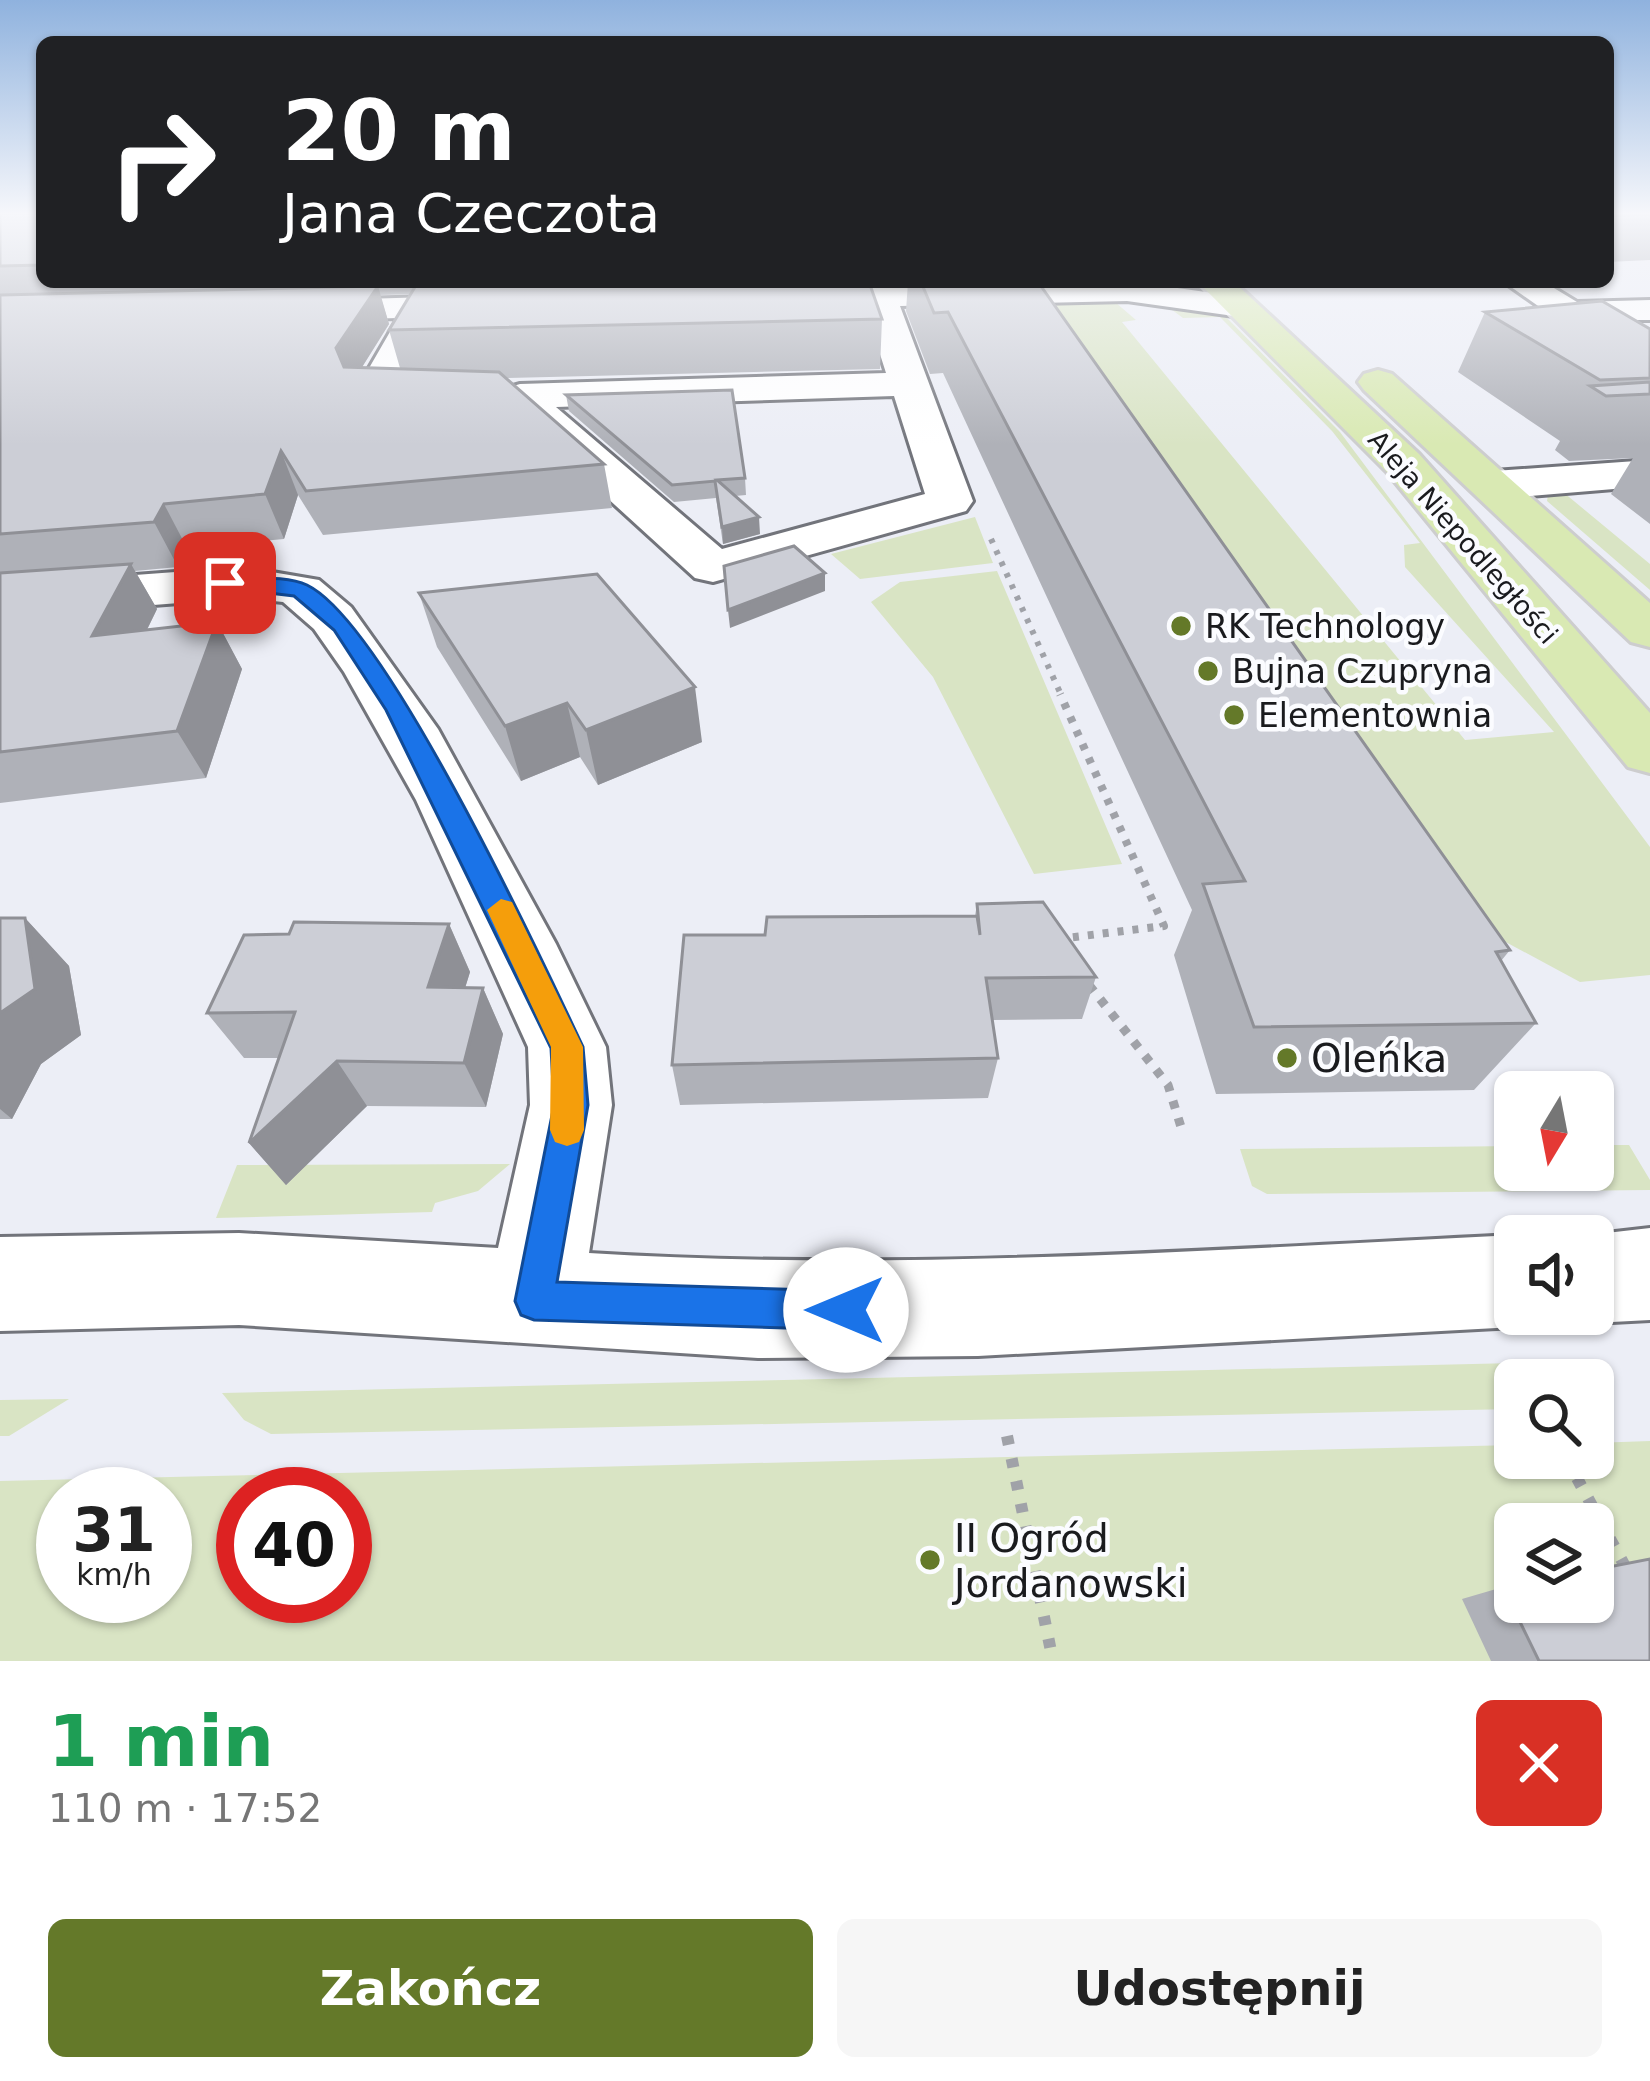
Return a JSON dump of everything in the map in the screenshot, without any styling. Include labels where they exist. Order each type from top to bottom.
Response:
[{"type":"main road","name":"Aleja Niepodległości","points":[[1240,291],[1403,463],[1650,752]]},
{"type":"main road","name":"Aleja Niepodległości","points":[[1241,291],[1494,485],[1650,631]]},
{"type":"street","points":[[744,300],[1182,291]]},
{"type":"street","points":[[1532,291],[1581,329],[1650,310]]},
{"type":"street","points":[[254,312],[378,296],[421,308],[522,304]]},
{"type":"street","points":[[520,397],[713,567],[950,501],[879,297]]},
{"type":"street","points":[[421,308],[373,390],[376,397],[910,384]]},
{"type":"street","points":[[1494,485],[1650,473]]},
{"type":"street","points":[[0,601],[225,583],[300,590],[342,626],[398,710],[567,1047],[571,1105],[534,1301]]},
{"type":"street","points":[[1614,1276],[1650,1274]]},
{"type":"street","points":[[0,1284],[239,1279],[534,1301],[758,1311],[979,1309],[1494,1282]]},
{"type":"path","points":[[990,537],[1164,926],[1053,939],[1067,957]]},
{"type":"path","points":[[1082,976],[1168,1085],[1181,1127]]},
{"type":"path","points":[[1007,1436],[1053,1661]]},
{"type":"path","points":[[1577,1479],[1627,1570]]},
{"type":"green space","points":[[1160,301],[1224,315],[1340,432],[1650,847],[1650,975],[1580,982],[1402,886],[1050,304],[1115,302],[1136,320],[1122,322],[1465,740],[1554,732],[1405,567],[1404,545],[1420,543],[1332,431],[1220,317],[1183,318]]},
{"type":"green space","points":[[1563,492],[1650,564],[1650,590],[1547,501],[1548,495]]},
{"type":"green space","points":[[975,517],[993,563],[860,579],[831,554]]},
{"type":"green space","points":[[997,571],[1122,864],[1034,874],[933,677],[871,602],[900,582]]},
{"type":"green space","points":[[1614,1145],[1629,1145],[1650,1180],[1650,1190],[1614,1190]]},
{"type":"green space","points":[[1494,1146],[1494,1191],[1554,1191],[1267,1194],[1252,1186],[1240,1149]]},
{"type":"green space","points":[[510,1164],[478,1191],[435,1203],[432,1212],[216,1218],[237,1165]]},
{"type":"green space","points":[[1494,1363],[1494,1409],[271,1434],[244,1420],[222,1393]]},
{"type":"green space","points":[[69,1399],[9,1436],[0,1436],[0,1400]]},
{"type":"green space","name":"II Ogród Jordanowski","points":[[1650,1441],[1650,1661],[0,1661],[0,1481],[36,1480],[36,1623],[192,1623],[192,1476],[216,1476],[216,1623],[372,1623],[372,1472],[1494,1445],[1494,1479],[1614,1479],[1614,1442]]},
{"type":"building","points":[[375,291],[336,348],[344,367],[499,372],[604,464],[306,491],[281,451],[265,494],[164,504],[154,522],[0,534],[0,295]]},
{"type":"building","points":[[413,291],[872,291],[882,319],[389,330]]},
{"type":"building","points":[[925,291],[1044,291],[1510,950],[1496,952],[1536,1023],[1254,1027],[1203,884],[1245,881],[948,312],[934,313]]},
{"type":"building","points":[[1602,301],[1650,329],[1650,378],[1600,380],[1485,312]]},
{"type":"building","points":[[1650,382],[1650,394],[1606,396],[1590,386]]},
{"type":"building","points":[[732,390],[745,478],[717,480],[759,517],[722,527],[715,481],[672,485],[566,395]]},
{"type":"building","points":[[794,546],[825,573],[728,610],[724,566]]},
{"type":"building","points":[[131,564],[92,636],[217,622],[177,731],[0,752],[0,573]]},
{"type":"building","points":[[597,574],[695,687],[586,730],[567,703],[505,726],[419,593]]},
{"type":"building","points":[[1043,902],[1096,977],[986,978],[998,1058],[672,1065],[684,935],[765,935],[767,917],[977,916],[980,935],[977,904]]},
{"type":"building","points":[[0,918],[25,918],[35,989],[0,1013]]},
{"type":"building","points":[[294,922],[449,924],[428,987],[483,988],[464,1063],[337,1061],[249,1143],[295,1012],[207,1013],[244,935],[289,934]]},
{"type":"building","points":[[1650,1559],[1650,1661],[1539,1661],[1521,1623],[1614,1623],[1614,1566]]},
{"type":"slow traffic","points":[[501,910],[567,1047],[571,1105],[567,1130]]},
{"type":"place","name":"RK Technology","points":[[1181,626]]},
{"type":"place","name":"Bujna Czupryna","points":[[1208,671]]},
{"type":"place","name":"Elementownia","points":[[1234,715]]},
{"type":"place","name":"Oleńka","points":[[1287,1058]]},
{"type":"place","name":"II Ogród Jordanowski","points":[[930,1560]]},
{"type":"route","points":[[225,583],[300,590],[342,626],[398,710],[567,1047],[571,1105],[534,1301],[846,1310]]}]
